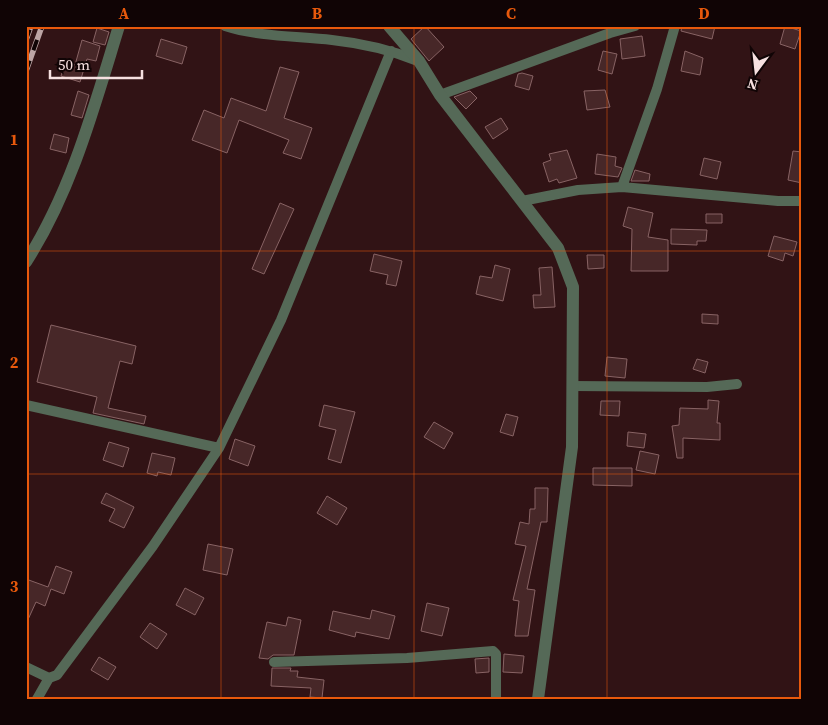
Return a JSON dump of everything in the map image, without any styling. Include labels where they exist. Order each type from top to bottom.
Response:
[{"type":"street","points":[[26,262],[38,243],[80,154],[119,26]]},
{"type":"street","points":[[225,26],[295,38],[332,40],[391,51],[419,61]]},
{"type":"street","points":[[389,26],[419,61],[440,95],[558,248],[573,287],[572,447],[538,699]]},
{"type":"street","points":[[440,95],[610,33],[635,26]]},
{"type":"street","points":[[622,187],[657,89],[675,26]]},
{"type":"street","points":[[36,699],[49,678],[57,675],[154,546],[219,448],[281,320],[391,51]]},
{"type":"street","points":[[522,201],[578,190],[622,187],[778,202],[802,201]]},
{"type":"street","points":[[572,386],[708,386],[737,384]]},
{"type":"street","points":[[26,405],[219,448]]},
{"type":"street","points":[[274,662],[407,658],[493,651],[496,654],[496,699]]},
{"type":"street","points":[[26,667],[49,678]]},
{"type":"building","points":[[425,26],[444,47],[429,61],[411,39]]},
{"type":"building","points":[[682,26],[715,26],[712,39],[681,31]]},
{"type":"building","points":[[785,26],[801,31],[795,49],[780,44]]},
{"type":"building","points":[[97,28],[109,32],[105,45],[93,42]]},
{"type":"building","points":[[642,36],[645,56],[622,59],[620,39]]},
{"type":"building","points":[[161,39],[187,47],[182,64],[156,56]]},
{"type":"building","points":[[82,40],[100,46],[96,61],[87,59],[80,82],[61,76],[65,62],[75,65]]},
{"type":"building","points":[[603,51],[617,54],[612,74],[598,70]]},
{"type":"building","points":[[685,51],[703,58],[700,75],[681,71]]},
{"type":"building","points":[[280,67],[299,72],[284,118],[312,128],[301,159],[283,153],[289,140],[239,120],[227,153],[192,140],[204,110],[224,118],[231,98],[266,111]]},
{"type":"building","points":[[522,73],[533,76],[529,90],[515,86],[518,74]]},
{"type":"building","points":[[605,90],[610,107],[587,110],[584,91]]},
{"type":"building","points":[[78,91],[89,95],[82,118],[71,115]]},
{"type":"building","points":[[470,91],[477,98],[466,109],[454,97]]},
{"type":"building","points":[[501,118],[508,129],[493,139],[485,127]]},
{"type":"building","points":[[54,134],[69,138],[66,153],[50,149]]},
{"type":"building","points":[[567,150],[577,178],[559,183],[557,179],[549,182],[543,163],[551,160],[549,154]]},
{"type":"building","points":[[793,151],[802,152],[802,183],[788,180]]},
{"type":"building","points":[[597,154],[616,157],[615,166],[622,168],[618,177],[595,174]]},
{"type":"building","points":[[704,158],[721,162],[717,179],[700,175]]},
{"type":"building","points":[[635,170],[650,174],[649,181],[631,181]]},
{"type":"building","points":[[280,203],[294,209],[264,274],[252,269]]},
{"type":"building","points":[[628,207],[653,213],[648,237],[668,240],[668,271],[631,271],[632,229],[623,226]]},
{"type":"building","points":[[706,214],[722,214],[722,223],[706,223]]},
{"type":"building","points":[[671,229],[707,230],[706,241],[697,241],[697,245],[671,244]]},
{"type":"building","points":[[774,236],[797,242],[793,256],[785,253],[783,261],[768,256]]},
{"type":"building","points":[[374,254],[402,261],[396,286],[386,284],[388,275],[370,271]]},
{"type":"building","points":[[587,255],[604,255],[604,268],[588,269]]},
{"type":"building","points":[[495,265],[510,269],[503,301],[476,294],[480,276],[492,278]]},
{"type":"building","points":[[552,267],[555,307],[534,308],[533,295],[541,295],[539,268]]},
{"type":"building","points":[[702,314],[718,315],[718,324],[702,323]]},
{"type":"building","points":[[51,325],[136,346],[132,364],[120,361],[108,408],[146,416],[144,424],[93,413],[97,397],[37,382]]},
{"type":"building","points":[[607,357],[627,359],[625,378],[605,376]]},
{"type":"building","points":[[697,359],[708,362],[705,373],[693,369]]},
{"type":"building","points":[[708,400],[719,401],[717,423],[720,423],[720,440],[683,438],[683,458],[677,458],[672,426],[679,425],[680,408],[708,409]]},
{"type":"building","points":[[601,401],[620,401],[619,416],[600,415]]},
{"type":"building","points":[[324,405],[355,412],[341,463],[328,459],[336,430],[319,426]]},
{"type":"building","points":[[506,414],[518,417],[513,436],[500,432]]},
{"type":"building","points":[[434,422],[453,433],[444,449],[424,437]]},
{"type":"building","points":[[628,432],[646,434],[644,448],[627,446]]},
{"type":"building","points":[[235,439],[255,446],[248,466],[229,459]]},
{"type":"building","points":[[109,442],[129,448],[123,467],[103,460]]},
{"type":"building","points":[[640,451],[659,455],[655,474],[636,470]]},
{"type":"building","points":[[152,453],[175,458],[171,475],[158,472],[157,476],[147,473]]},
{"type":"building","points":[[593,468],[632,468],[632,486],[593,485]]},
{"type":"building","points":[[535,488],[548,488],[547,522],[541,522],[527,589],[535,590],[528,636],[515,636],[519,601],[513,600],[526,546],[515,544],[520,522],[529,524],[530,509],[535,509]]},
{"type":"building","points":[[106,493],[134,507],[124,528],[109,521],[115,509],[101,503]]},
{"type":"building","points":[[327,496],[347,508],[337,525],[317,513]]},
{"type":"building","points":[[208,544],[233,549],[227,575],[203,570]]},
{"type":"building","points":[[56,566],[72,572],[64,594],[51,589],[45,606],[36,602],[26,624],[26,579],[48,587]]},
{"type":"building","points":[[185,588],[204,598],[195,615],[176,605]]},
{"type":"building","points":[[427,603],[449,608],[442,636],[421,631]]},
{"type":"building","points":[[372,610],[395,616],[389,639],[356,632],[355,637],[329,630],[333,611],[370,619]]},
{"type":"building","points":[[288,617],[301,620],[294,655],[273,655],[268,659],[259,658],[267,622],[286,626]]},
{"type":"building","points":[[150,623],[167,634],[157,649],[140,637]]},
{"type":"building","points":[[504,654],[524,656],[522,673],[503,672]]},
{"type":"building","points":[[99,657],[116,667],[108,680],[91,670]]},
{"type":"building","points":[[489,658],[489,672],[476,673],[475,659]]},
{"type":"building","points":[[272,668],[291,668],[290,671],[298,671],[297,677],[324,680],[322,698],[310,697],[311,688],[271,686]]},
{"type":"railway","points":[[26,40],[31,26]]},
{"type":"railway","points":[[26,71],[42,26]]}]
